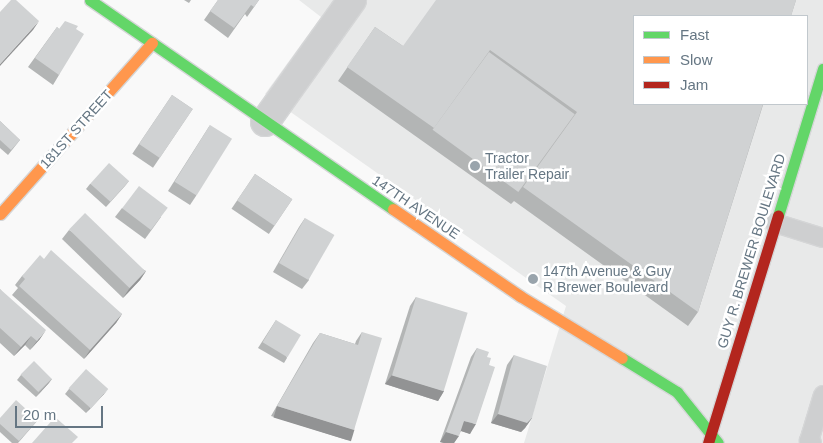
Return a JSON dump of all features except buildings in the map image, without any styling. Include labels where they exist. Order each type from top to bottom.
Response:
[{"type":"street","name":"147TH AVENUE","points":[[90,0],[520,296],[677,392],[709,438],[718,443]]},
{"type":"street","points":[[265,122],[352,0]]},
{"type":"street","name":"181ST STREET","points":[[0,214],[152,43]]},
{"type":"street","name":"GUY R. BREWER BOULEVARD","points":[[709,438],[822,76]]},
{"type":"lane","points":[[775,223],[823,238]]},
{"type":"lane","points":[[812,443],[809,441],[823,395]]},
{"type":"shaded area","points":[[299,0],[823,0],[823,443],[524,443],[566,306],[265,94],[321,17]]},
{"type":"traffic: fast","points":[[90,0],[393,209]]},
{"type":"traffic: fast","points":[[778,216],[823,69]]},
{"type":"traffic: fast","points":[[622,358],[677,392],[718,443]]},
{"type":"traffic: slow","points":[[0,214],[152,43]]},
{"type":"traffic: slow","points":[[393,209],[520,296],[622,358]]},
{"type":"traffic: jam","points":[[708,443],[778,216]]},
{"type":"place","name":"Tractor Trailer Repair","points":[[475,166]]},
{"type":"place","name":"147th Avenue & Guy R Brewer Boulevard","points":[[533,279]]}]
